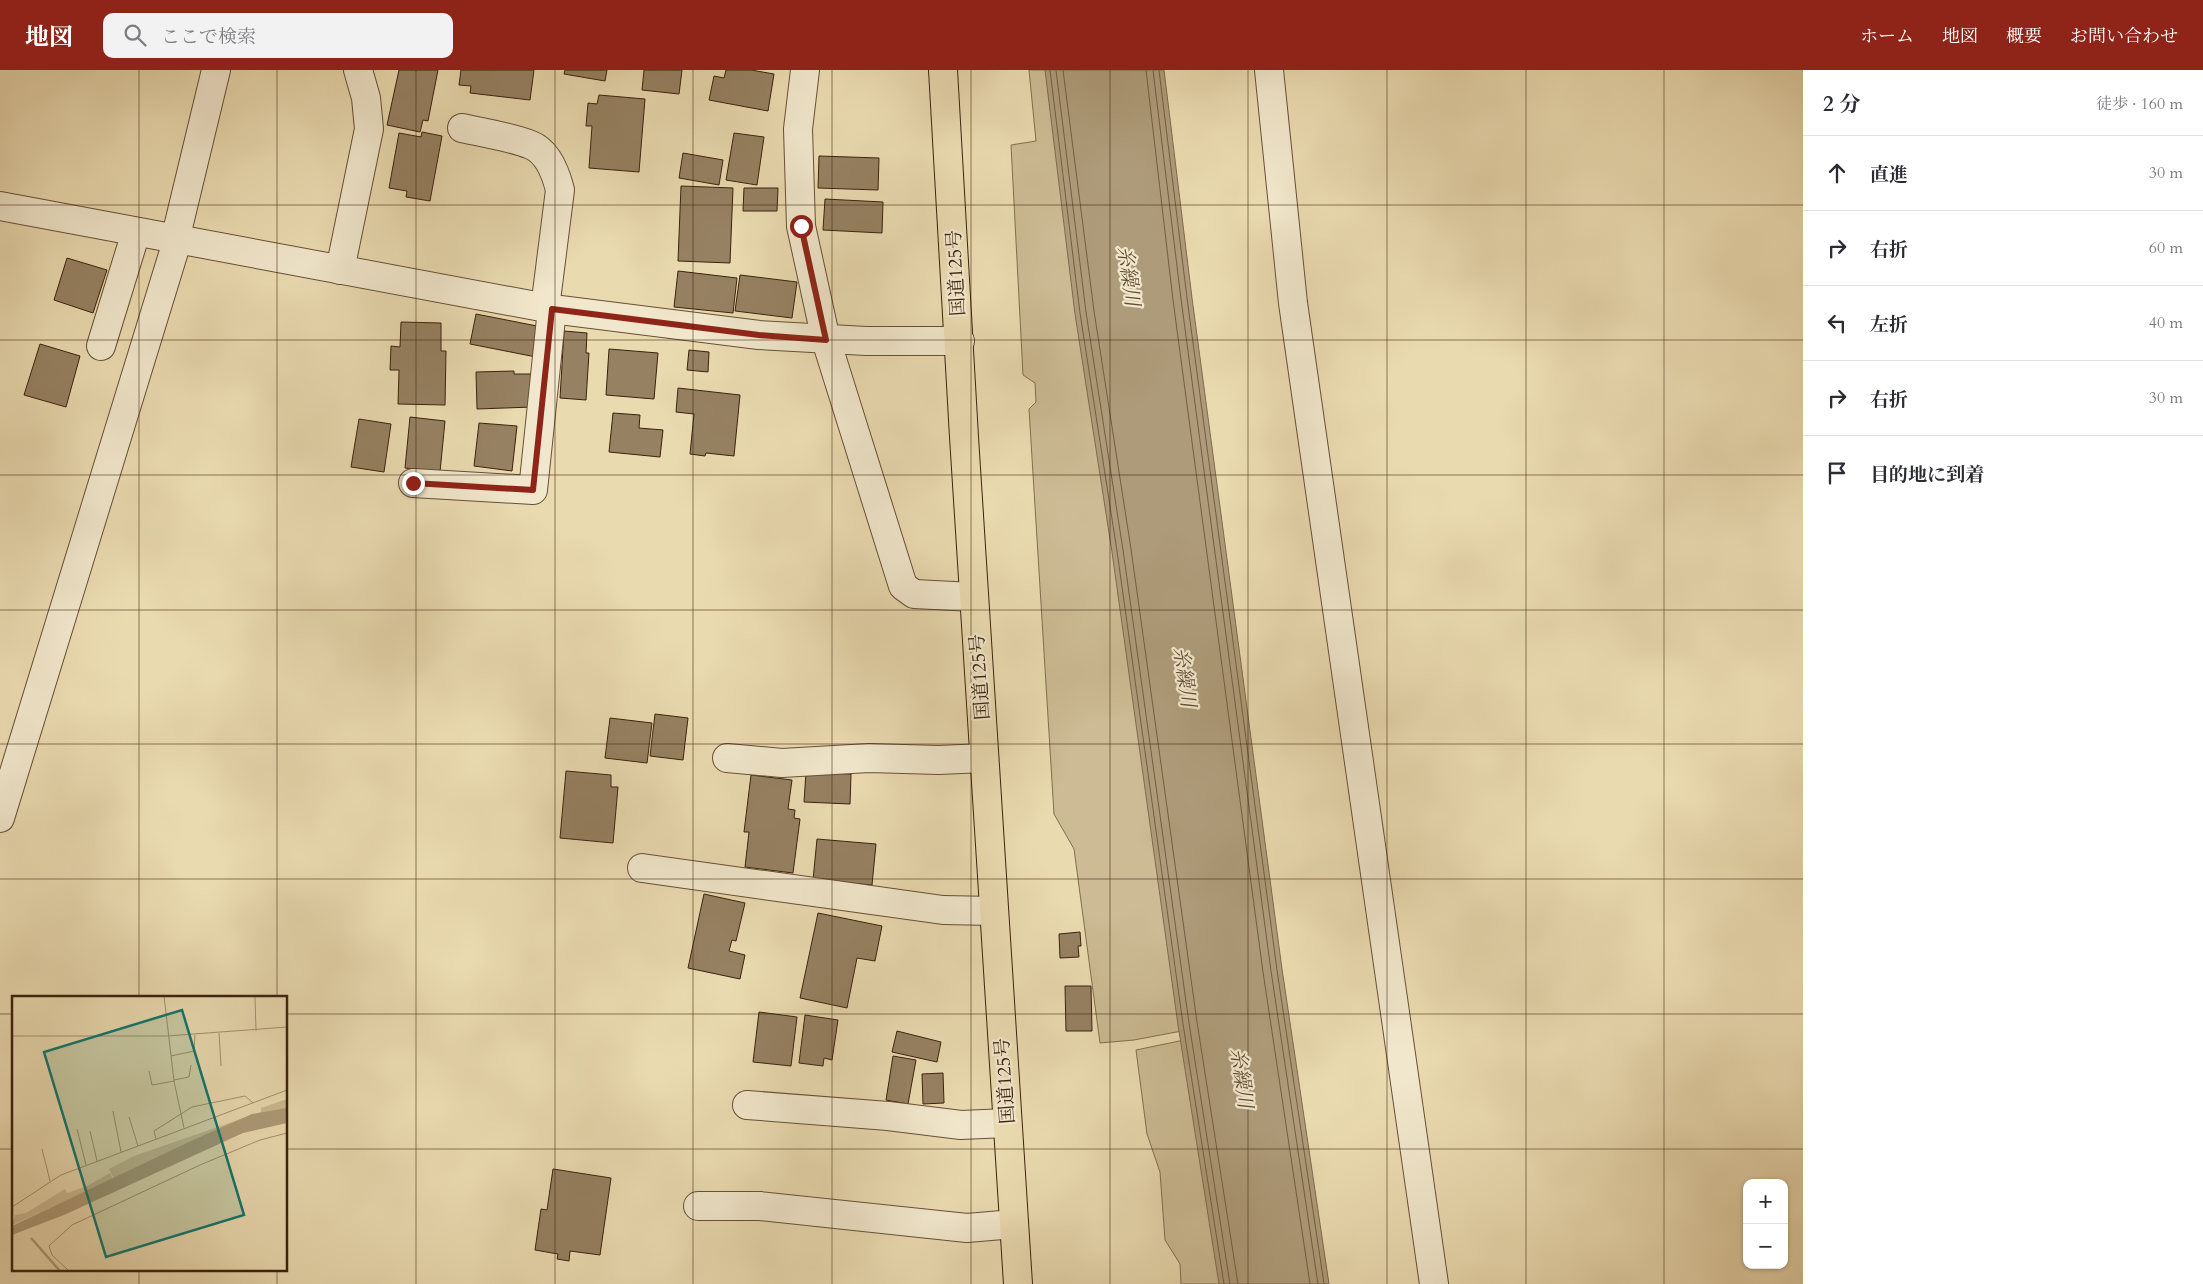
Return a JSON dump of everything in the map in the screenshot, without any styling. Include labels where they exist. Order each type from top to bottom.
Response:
[{"type":"highway","name":"国道125号","points":[[943,70],[974,597],[1018,1284]]},
{"type":"street","points":[[0,818],[175,248],[175,240],[216,70]]},
{"type":"street","points":[[340,270],[369,128],[366,98],[358,70]]},
{"type":"street","points":[[805,70],[798,129],[801,226],[826,340],[904,586],[914,594],[974,597]]},
{"type":"street","points":[[1269,70],[1294,312],[1434,1284]]},
{"type":"street","points":[[413,483],[533,490],[560,190],[557,176],[548,161],[533,146],[462,128]]},
{"type":"street","points":[[0,206],[548,308],[759,335],[826,340],[960,341]]},
{"type":"street","points":[[101,346],[136,232]]},
{"type":"street","points":[[728,758],[782,763],[869,758],[939,760],[984,758]]},
{"type":"street","points":[[642,868],[943,910],[994,910]]},
{"type":"street","points":[[747,1105],[888,1116],[961,1125],[1007,1123]]},
{"type":"street","points":[[698,1206],[760,1206],[967,1228],[1014,1224]]},
{"type":"shaded area","points":[[1029,70],[1056,70],[1187,1030],[1134,1040],[1100,1043],[1074,849],[1054,814],[1029,409],[1036,402],[1035,383],[1023,375],[1011,145],[1036,141]]},
{"type":"shaded area","points":[[1189,1039],[1227,1284],[1181,1284],[1180,1264],[1165,1240],[1160,1172],[1147,1134],[1136,1050]]},
{"type":"water","name":"糸繰川","points":[[1045,70],[1164,70],[1192,298],[1282,969],[1329,1284],[1219,1284],[1178,1025],[1112,552],[1075,314]]},
{"type":"building","points":[[399,70],[438,70],[428,121],[423,120],[420,132],[387,125]]},
{"type":"building","points":[[461,70],[534,70],[530,100],[470,93],[471,86],[459,85]]},
{"type":"building","points":[[565,70],[607,70],[605,81],[564,74]]},
{"type":"building","points":[[644,70],[682,70],[679,94],[642,90]]},
{"type":"building","points":[[726,70],[751,70],[774,74],[768,111],[709,100],[714,76],[724,78]]},
{"type":"building","points":[[599,95],[645,99],[639,172],[589,168],[592,126],[586,126],[588,103],[597,104]]},
{"type":"building","points":[[422,132],[442,136],[430,201],[406,197],[407,191],[389,188],[399,133],[421,137]]},
{"type":"building","points":[[734,133],[764,137],[757,185],[726,180]]},
{"type":"building","points":[[683,153],[723,160],[719,185],[679,178]]},
{"type":"building","points":[[819,156],[879,158],[878,190],[818,188]]},
{"type":"building","points":[[681,186],[733,188],[730,263],[678,261]]},
{"type":"building","points":[[744,188],[778,188],[777,211],[743,211]]},
{"type":"building","points":[[825,199],[883,202],[882,233],[823,230]]},
{"type":"building","points":[[67,258],[107,270],[93,313],[54,300]]},
{"type":"building","points":[[678,271],[737,278],[733,313],[674,307]]},
{"type":"building","points":[[740,275],[797,282],[792,318],[735,311]]},
{"type":"building","points":[[476,314],[542,327],[536,357],[470,344]]},
{"type":"building","points":[[401,322],[441,323],[441,351],[446,351],[445,405],[398,404],[399,370],[390,370],[391,346],[400,347]]},
{"type":"building","points":[[564,331],[587,333],[586,353],[589,353],[586,400],[560,398]]},
{"type":"building","points":[[40,344],[80,356],[66,407],[24,395]]},
{"type":"building","points":[[609,349],[658,353],[654,399],[606,395]]},
{"type":"building","points":[[689,350],[709,352],[708,372],[687,370]]},
{"type":"building","points":[[514,371],[514,374],[532,374],[533,407],[477,409],[476,372]]},
{"type":"building","points":[[678,388],[740,395],[734,456],[706,453],[705,456],[690,454],[694,414],[676,412]]},
{"type":"building","points":[[613,413],[640,415],[639,428],[663,430],[660,457],[609,452]]},
{"type":"building","points":[[410,417],[445,421],[440,472],[405,468]]},
{"type":"building","points":[[359,419],[391,424],[384,472],[351,467]]},
{"type":"building","points":[[479,423],[517,426],[512,471],[474,466]]},
{"type":"building","points":[[655,714],[688,718],[683,760],[650,756]]},
{"type":"building","points":[[610,718],[652,723],[647,763],[605,758]]},
{"type":"building","points":[[566,771],[611,775],[611,787],[618,787],[613,843],[560,838]]},
{"type":"building","points":[[806,772],[851,774],[850,804],[804,802]]},
{"type":"building","points":[[751,775],[792,780],[788,809],[795,810],[794,818],[800,819],[793,873],[745,867],[749,832],[744,832]]},
{"type":"building","points":[[817,839],[876,844],[872,885],[813,880]]},
{"type":"building","points":[[704,894],[745,903],[736,941],[732,940],[729,951],[745,955],[740,979],[688,968]]},
{"type":"building","points":[[818,913],[882,926],[875,961],[857,958],[847,1008],[800,998]]},
{"type":"building","points":[[1080,932],[1081,946],[1078,946],[1079,957],[1060,958],[1059,934]]},
{"type":"building","points":[[1065,986],[1091,986],[1092,1031],[1066,1031]]},
{"type":"building","points":[[759,1012],[797,1017],[791,1066],[753,1062]]},
{"type":"building","points":[[805,1015],[838,1020],[832,1060],[824,1058],[823,1066],[799,1063]]},
{"type":"building","points":[[897,1031],[941,1042],[937,1062],[892,1052]]},
{"type":"building","points":[[893,1056],[916,1060],[908,1104],[886,1100]]},
{"type":"building","points":[[943,1073],[944,1103],[923,1104],[922,1074]]},
{"type":"building","points":[[553,1169],[611,1178],[600,1255],[570,1251],[569,1261],[557,1259],[558,1254],[535,1250],[541,1209],[547,1210]]},
{"type":"route","points":[[413,483],[533,490],[552,309],[759,335],[826,340],[801,226]]}]
